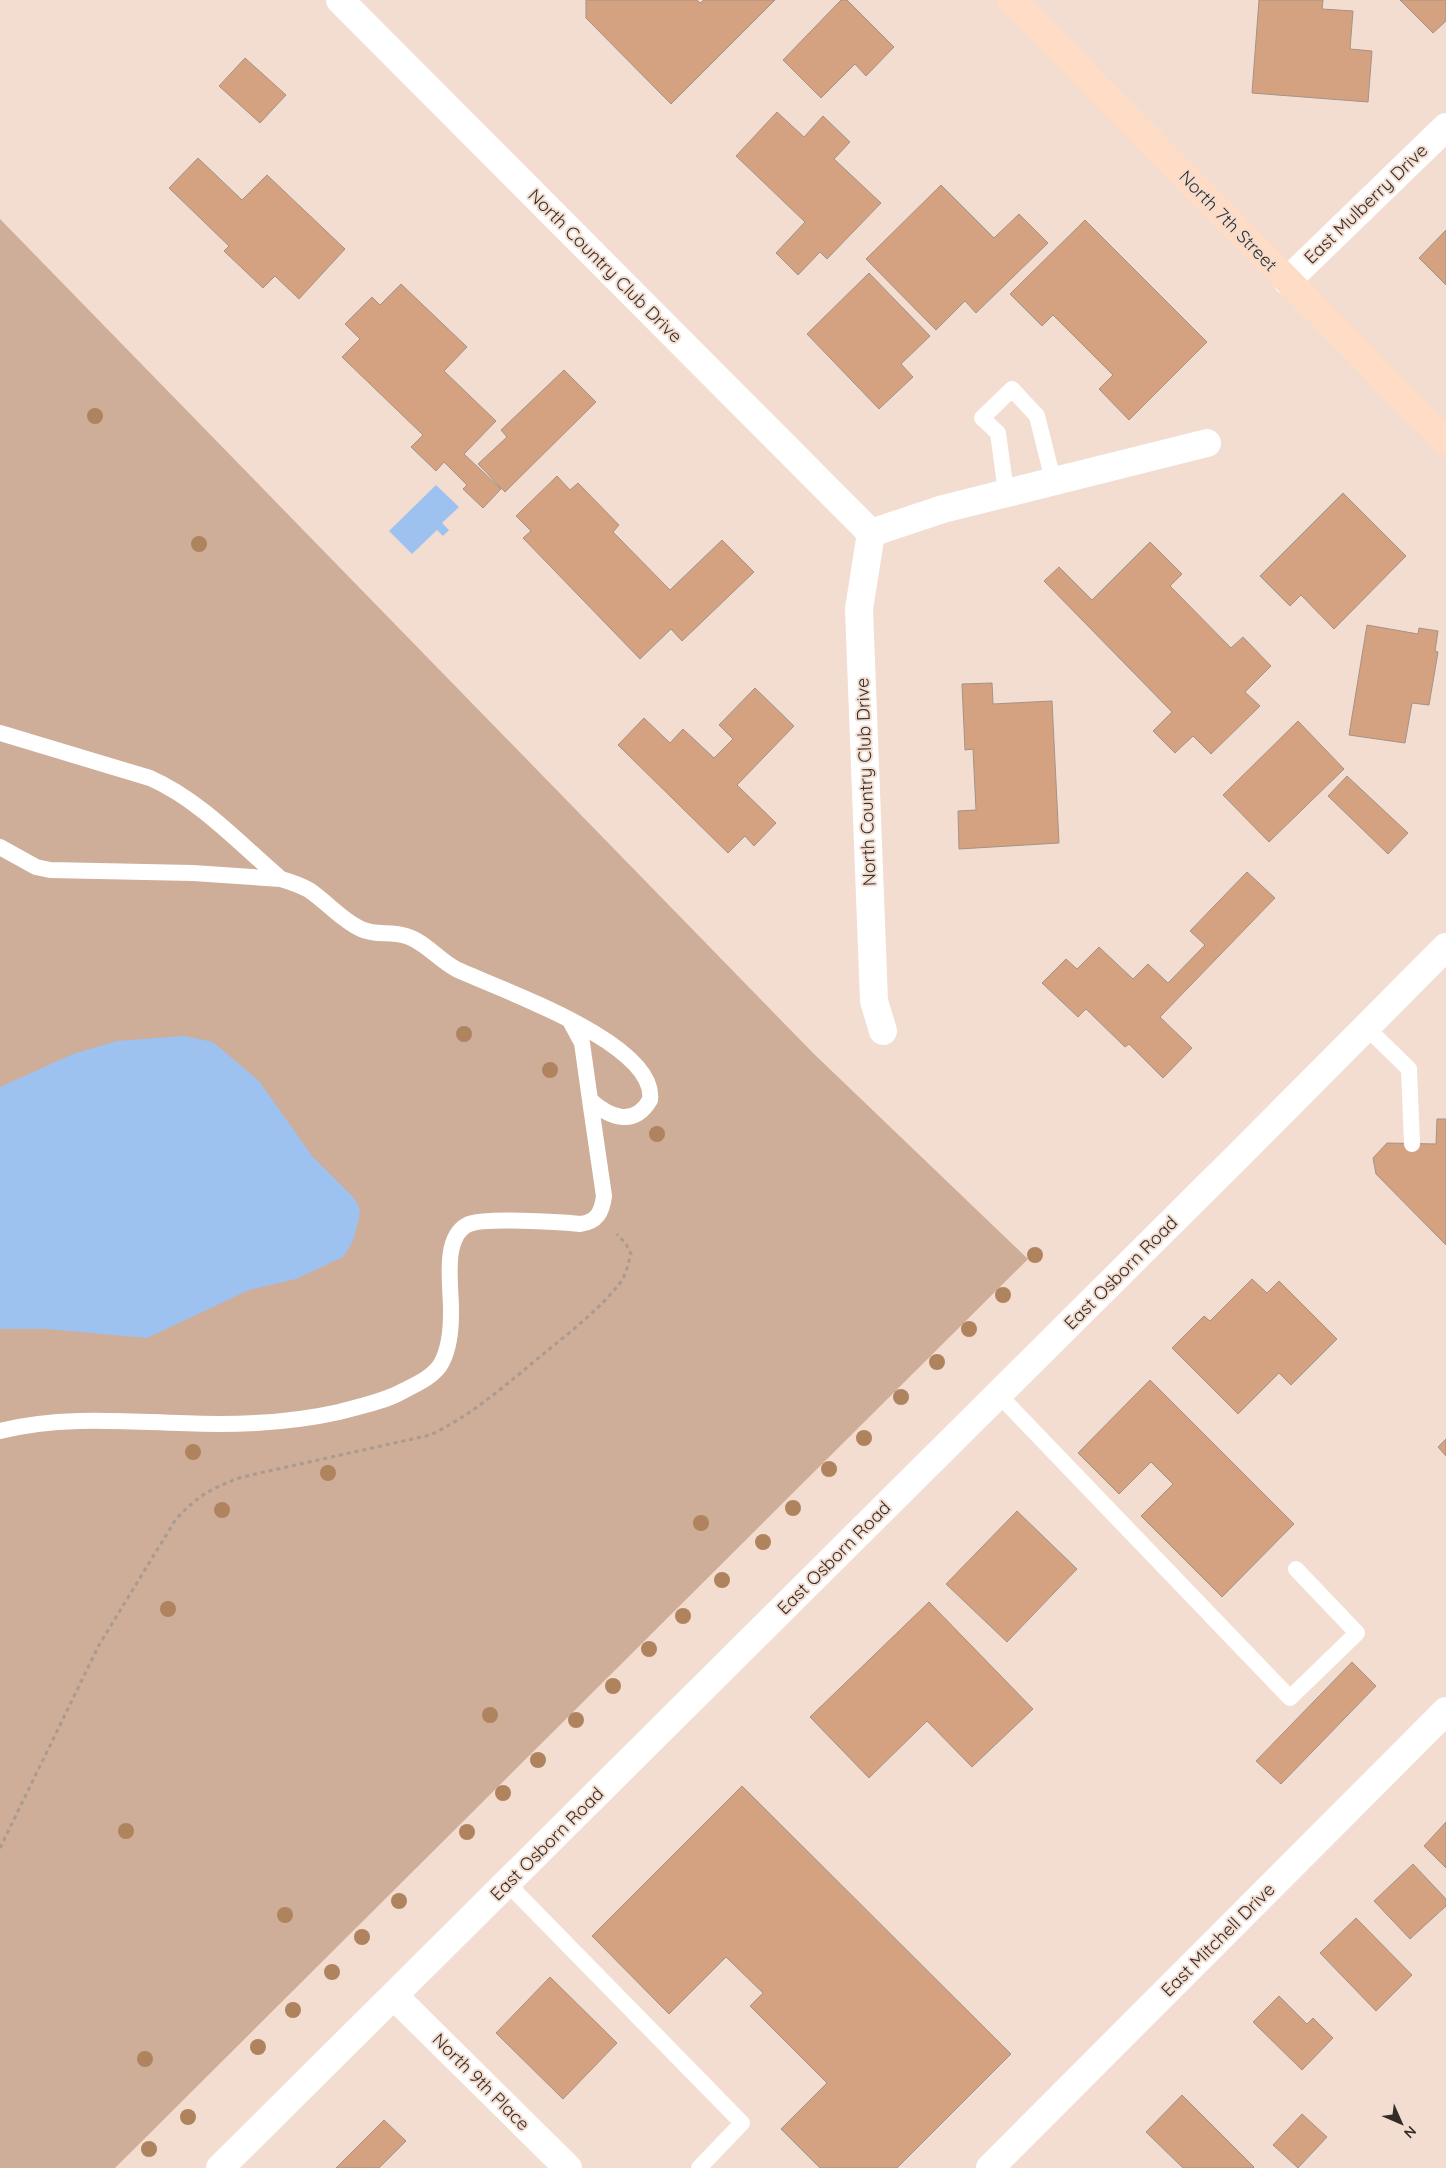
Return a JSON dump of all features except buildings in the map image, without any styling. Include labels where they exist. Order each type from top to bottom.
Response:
[{"type":"main road","name":"North 7th Street","points":[[1011,0],[1446,441]]},
{"type":"street","name":"North Country Club Drive","points":[[340,0],[871,533],[859,609],[874,1001],[883,1031]]},
{"type":"street","name":"East Mulberry Drive","points":[[1287,281],[1446,127]]},
{"type":"street","points":[[871,533],[942,509],[1207,443]]},
{"type":"street","name":"East Osborn Road","points":[[220,2168],[508,1884],[1446,947]]},
{"type":"street","name":"East Mitchell Drive","points":[[990,2168],[1446,1711]]},
{"type":"street","name":"North 9th Place","points":[[394,1996],[568,2168]]},
{"type":"lane","points":[[1006,492],[998,432],[982,418],[1012,389],[1037,416],[1053,480]]},
{"type":"lane","points":[[0,733],[150,778],[165,785],[196,806],[281,879],[310,891],[346,921],[361,930],[372,933],[407,936],[454,968],[520,994],[569,1020],[619,1051],[638,1069],[649,1085],[651,1093],[646,1107],[634,1116],[628,1117],[616,1116],[603,1111],[590,1100]]},
{"type":"lane","points":[[0,848],[22,861],[50,870],[194,873],[281,879]]},
{"type":"lane","points":[[0,1431],[19,1426],[120,1420],[217,1424],[275,1423],[366,1406],[400,1393],[433,1373],[442,1362],[449,1339],[452,1315],[450,1258],[458,1232],[468,1224],[522,1221],[589,1223],[598,1216],[603,1208],[604,1196],[582,1043],[569,1020]]},
{"type":"lane","points":[[1366,1027],[1409,1069],[1412,1144]]},
{"type":"lane","points":[[998,1394],[1290,1698],[1358,1633],[1296,1568]]},
{"type":"lane","points":[[508,1884],[742,2123],[699,2168]]},
{"type":"path","points":[[0,1848],[99,1646],[176,1519],[190,1504],[213,1488],[242,1477],[430,1435],[452,1424],[566,1336],[609,1296],[622,1280],[631,1254],[618,1235],[598,1216]]},
{"type":"shaded area","points":[[0,219],[813,1053],[1028,1259],[115,2168],[0,2168]]},
{"type":"water","points":[[436,485],[459,507],[442,523],[449,530],[443,536],[437,530],[412,554],[389,531]]},
{"type":"water","points":[[184,1036],[213,1042],[259,1081],[312,1156],[354,1198],[360,1209],[352,1243],[343,1257],[296,1279],[249,1290],[147,1338],[47,1329],[0,1329],[0,1087],[73,1054],[117,1041]]}]
